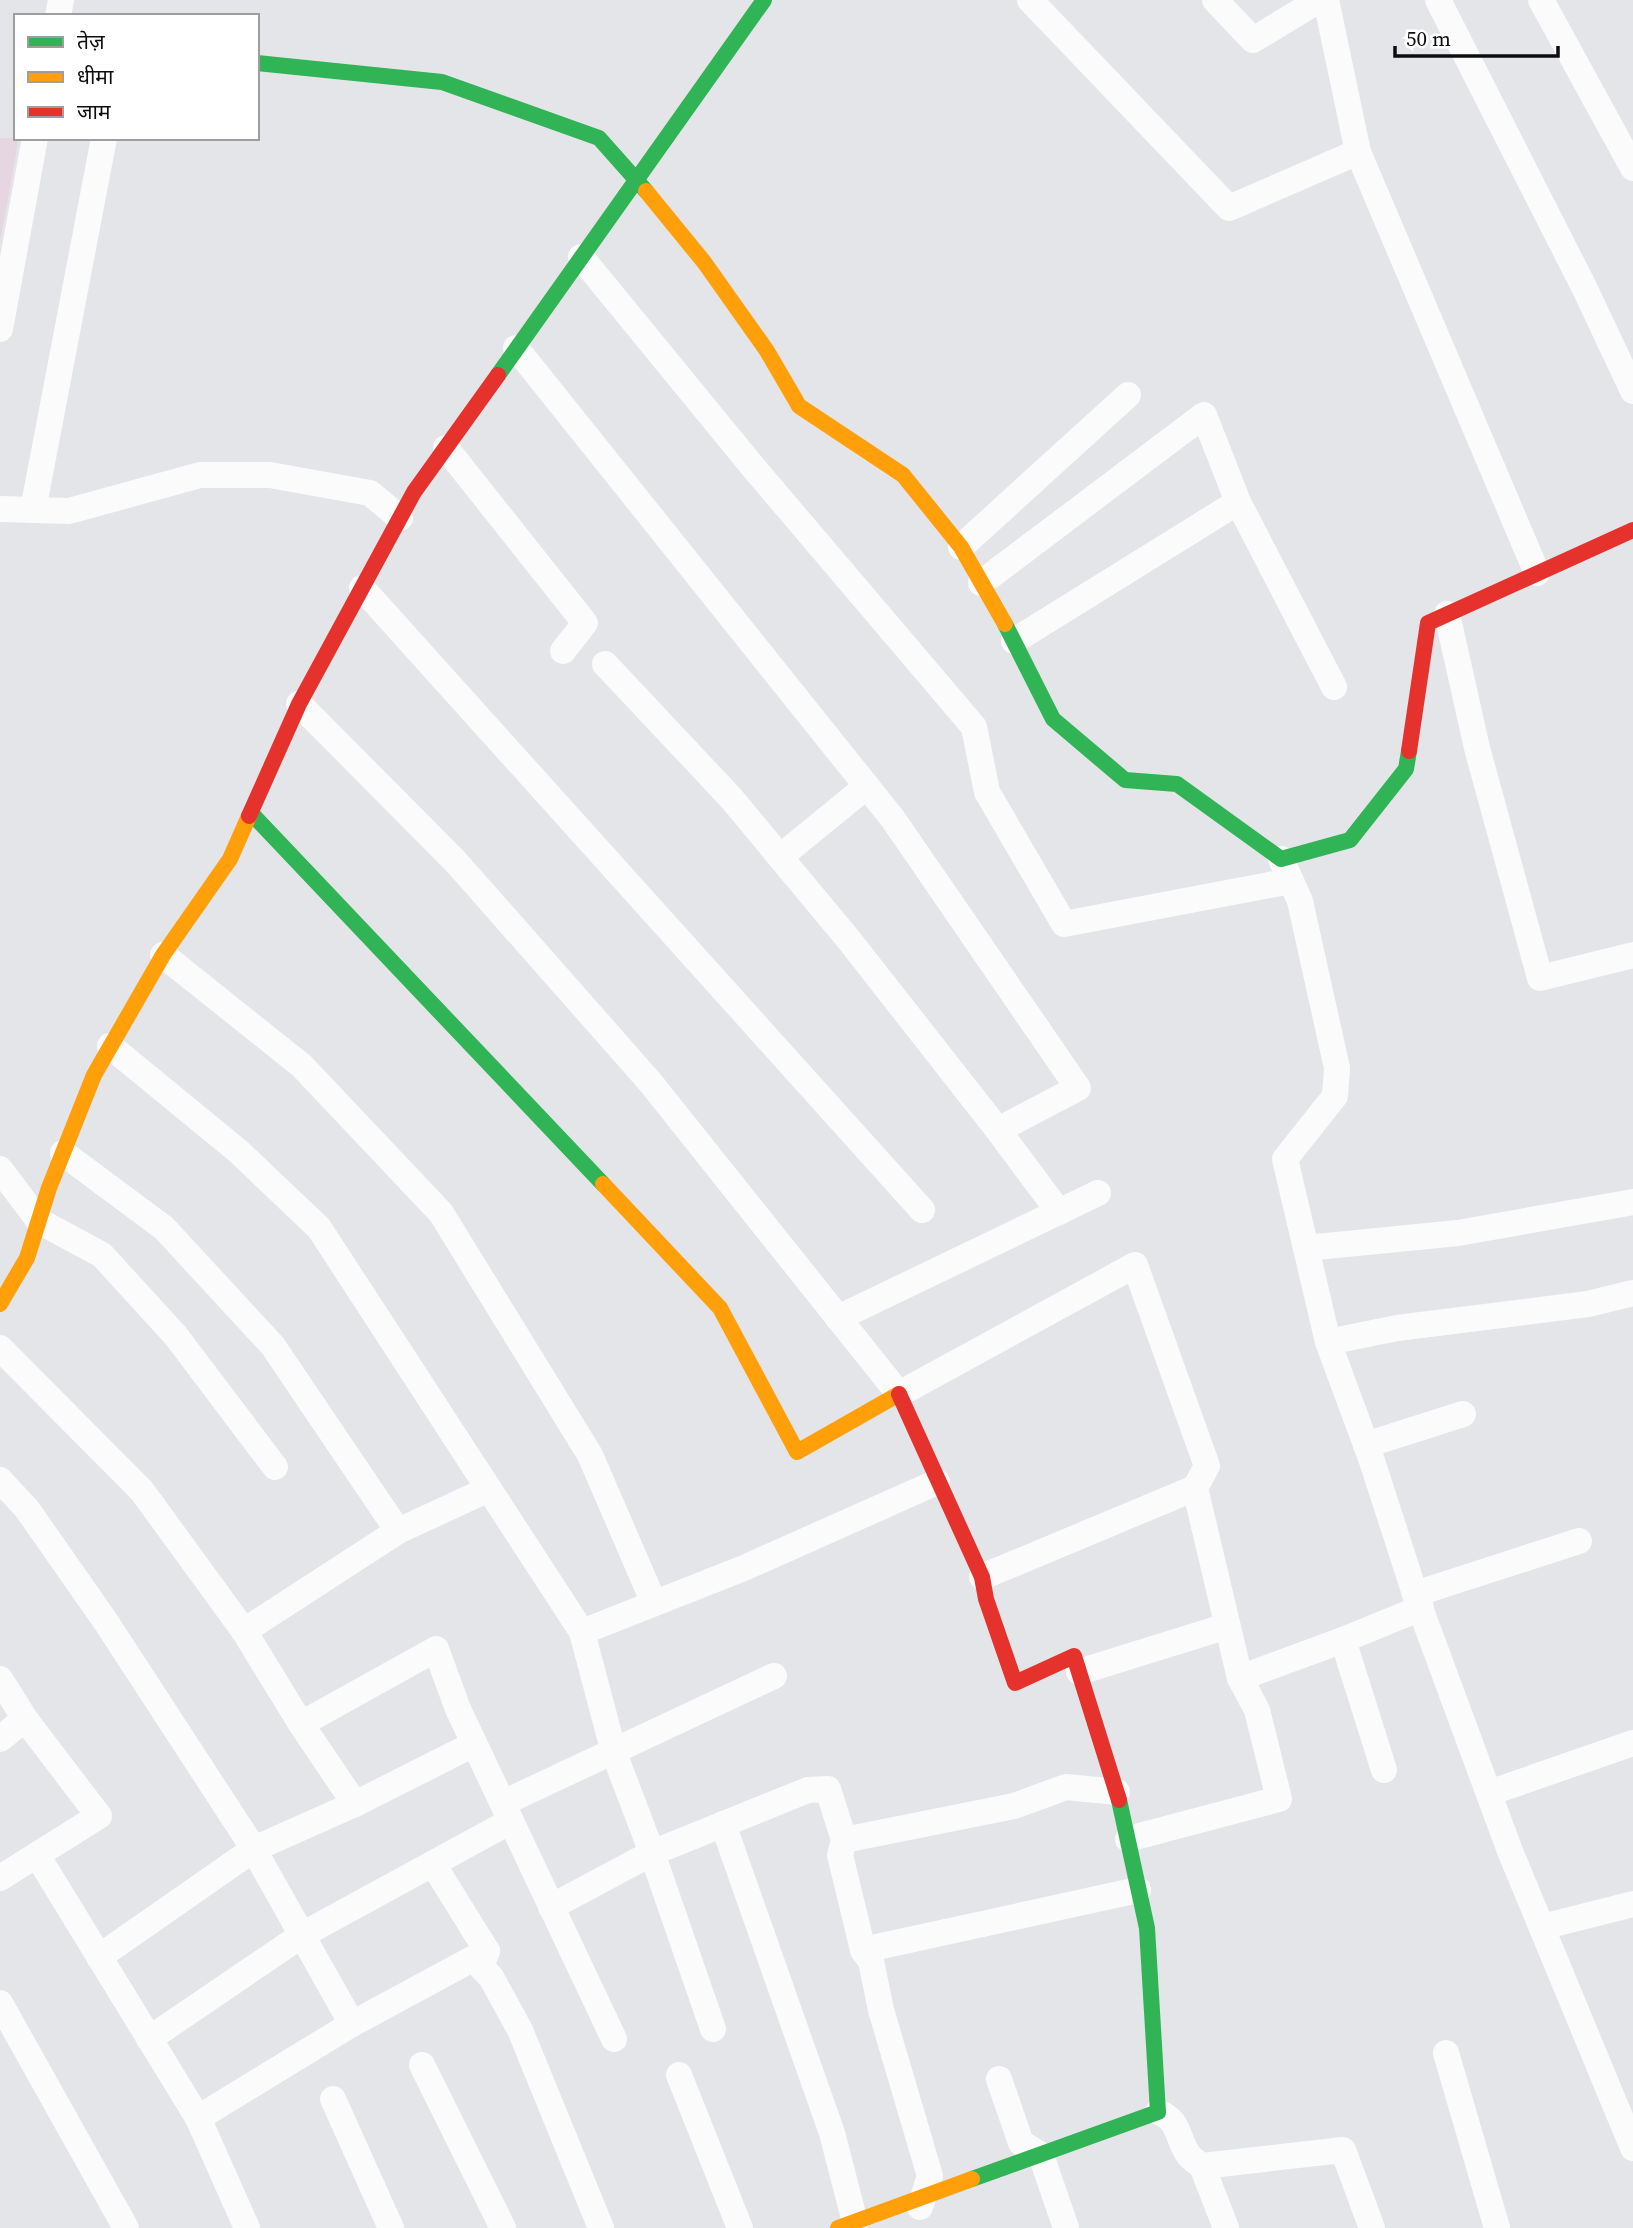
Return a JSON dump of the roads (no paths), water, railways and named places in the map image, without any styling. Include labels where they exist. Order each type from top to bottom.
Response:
[{"type":"street","points":[[0,1304],[27,1258],[63,1153],[94,1075],[163,954],[230,859],[299,704],[414,492],[764,0]]},
{"type":"street","points":[[1030,0],[1229,208],[1358,152]]},
{"type":"street","points":[[1215,0],[1253,40],[1330,2],[1358,152],[1537,573]]},
{"type":"street","points":[[1437,0],[1584,286],[1633,391]]},
{"type":"street","points":[[1541,0],[1633,168]]},
{"type":"street","points":[[259,64],[442,82],[599,138],[704,262],[766,351],[799,406],[903,475],[961,547],[1014,641],[1053,719],[1125,780],[1177,784],[1286,870],[1300,901],[1337,1069],[1335,1096],[1285,1159],[1328,1342],[1418,1601],[1489,1793],[1633,2148]]},
{"type":"street","points":[[0,329],[35,140]]},
{"type":"street","points":[[33,510],[104,140]]},
{"type":"street","points":[[581,257],[753,467],[974,727],[988,792],[1064,925],[1286,870],[1350,840],[1406,769],[1428,623],[1633,530]]},
{"type":"street","points":[[516,348],[893,819],[1078,1088],[998,1130]]},
{"type":"street","points":[[961,547],[1128,396]]},
{"type":"street","points":[[981,583],[1204,415],[1238,502],[1334,687]]},
{"type":"street","points":[[446,448],[585,623],[563,651]]},
{"type":"street","points":[[0,509],[69,512],[200,475],[270,475],[370,493],[400,517]]},
{"type":"street","points":[[1014,641],[1238,502]]},
{"type":"street","points":[[362,588],[922,1210]]},
{"type":"street","points":[[1447,614],[1477,748],[1540,978],[1633,955]]},
{"type":"street","points":[[605,664],[731,798],[849,940],[1059,1212]]},
{"type":"street","points":[[299,704],[456,862],[650,1082],[899,1394],[982,1577],[986,1599],[1015,1683],[1074,1656],[1117,1792],[1147,1927],[1158,2112]]},
{"type":"street","points":[[780,857],[867,786]]},
{"type":"street","points":[[251,813],[720,1308],[797,1452],[1135,1265],[1207,1466],[1195,1488],[982,1577]]},
{"type":"street","points":[[163,954],[302,1066],[441,1213],[590,1455],[654,1603]]},
{"type":"street","points":[[110,1046],[239,1151],[319,1228],[582,1632],[614,1753],[713,2029]]},
{"type":"street","points":[[63,1153],[164,1228],[273,1346],[398,1531]]},
{"type":"street","points":[[0,1169],[39,1221],[102,1255],[176,1336],[275,1467]]},
{"type":"street","points":[[838,1318],[1098,1193]]},
{"type":"street","points":[[1306,1248],[1458,1233],[1633,1202]]},
{"type":"street","points":[[1328,1342],[1397,1328],[1588,1304],[1633,1293]]},
{"type":"street","points":[[0,1348],[142,1491],[244,1631],[301,1724],[355,1804]]},
{"type":"street","points":[[1366,1445],[1463,1414]]},
{"type":"street","points":[[0,1480],[27,1509],[106,1622],[254,1849],[352,2024]]},
{"type":"street","points":[[582,1632],[744,1568],[937,1482]]},
{"type":"street","points":[[1128,1839],[1279,1799],[1257,1710],[1240,1678],[1195,1488]]},
{"type":"street","points":[[244,1631],[398,1531],[489,1489]]},
{"type":"street","points":[[1240,1678],[1343,1640],[1418,1601],[1579,1541]]},
{"type":"street","points":[[1079,1672],[1227,1626]]},
{"type":"street","points":[[1343,1640],[1384,1770]]},
{"type":"street","points":[[301,1724],[436,1649],[458,1709],[614,2039]]},
{"type":"street","points":[[149,2039],[302,1935],[433,1864],[507,1812],[614,1753],[774,1676]]},
{"type":"street","points":[[0,1679],[25,1719],[99,1816],[0,1878]]},
{"type":"street","points":[[0,1739],[25,1719]]},
{"type":"street","points":[[1489,1793],[1633,1743]]},
{"type":"street","points":[[99,1957],[254,1849],[355,1804],[474,1744]]},
{"type":"street","points":[[844,1840],[1014,1806],[1066,1787],[1117,1792]]},
{"type":"street","points":[[551,1907],[652,1853],[808,1790],[828,1789],[844,1840],[840,1855],[863,1950],[871,1961],[881,2010],[930,2176],[913,2209]]},
{"type":"street","points":[[723,1824],[832,2133],[847,2225],[913,2209],[1041,2155],[1158,2112],[1167,2116],[1179,2130],[1188,2155],[1202,2166],[1226,2228]]},
{"type":"street","points":[[37,1855],[198,2118],[247,2228]]},
{"type":"street","points":[[433,1864],[486,1951],[481,1967],[491,1977],[520,2030],[601,2228]]},
{"type":"street","points":[[863,1950],[1138,1890]]},
{"type":"street","points":[[1542,1927],[1633,1905]]},
{"type":"street","points":[[198,2118],[352,2024],[486,1951]]},
{"type":"street","points":[[0,2003],[126,2228]]},
{"type":"street","points":[[1446,2053],[1497,2228]]},
{"type":"street","points":[[422,2065],[503,2228]]},
{"type":"street","points":[[680,2075],[740,2228]]},
{"type":"street","points":[[999,2079],[1021,2143],[1041,2155],[1066,2228]]},
{"type":"street","points":[[333,2099],[391,2228]]},
{"type":"street","points":[[1202,2166],[1343,2150],[1373,2228]]}]
